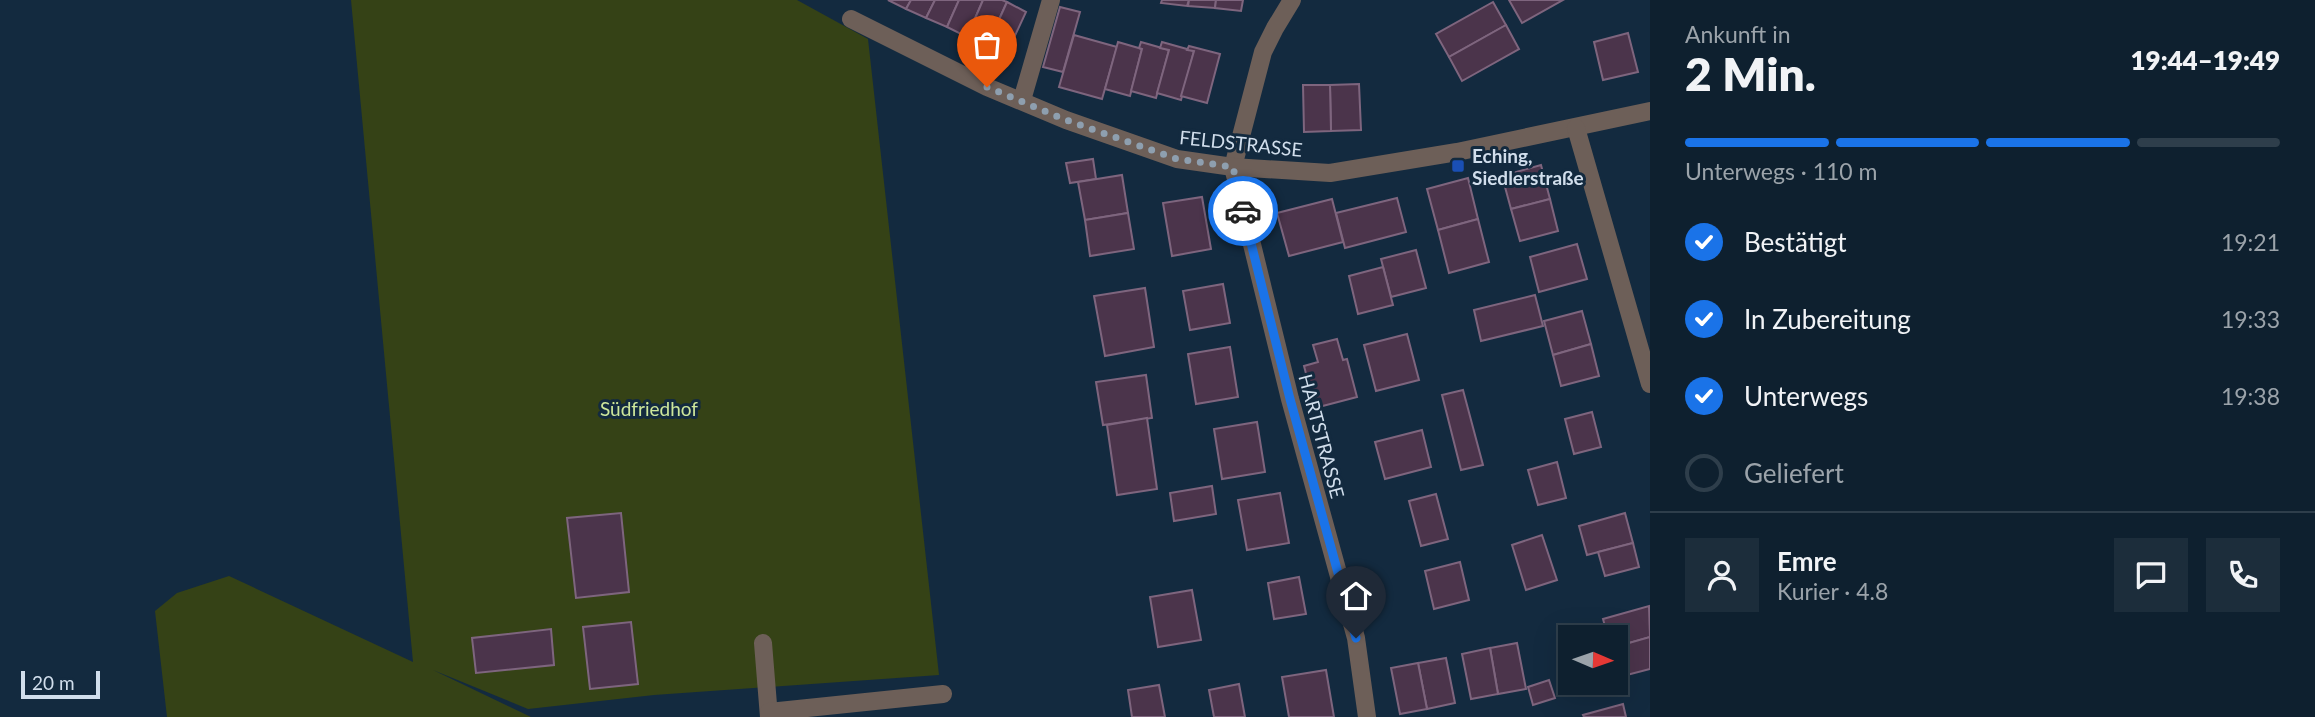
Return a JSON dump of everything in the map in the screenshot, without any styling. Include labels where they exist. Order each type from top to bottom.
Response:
[{"type":"street","points":[[1022,100],[1051,0]]},
{"type":"street","points":[[1233,167],[1263,52],[1292,0]]},
{"type":"street","name":"FELDSTRASSE","points":[[851,19],[987,87],[1066,120],[1177,159],[1233,167],[1330,173],[1457,152],[1650,111]]},
{"type":"street","points":[[1576,128],[1650,384]]},
{"type":"street","name":"HARTSTRASSE","points":[[1233,167],[1290,399],[1356,638],[1367,717]]},
{"type":"street","points":[[763,643],[769,715],[943,694]]},
{"type":"green space","name":"Südfriedhof","points":[[351,0],[797,0],[868,39],[939,675],[654,695],[528,709],[433,670],[531,717],[167,717],[155,611],[177,593],[229,576],[413,662]]},
{"type":"building","points":[[888,0],[911,0],[906,9]]},
{"type":"building","points":[[911,0],[935,0],[926,18],[906,9]]},
{"type":"building","points":[[935,0],[959,0],[947,27],[926,18]]},
{"type":"building","points":[[959,0],[983,0],[967,37],[947,27]]},
{"type":"building","points":[[983,0],[1007,2],[987,46],[967,37]]},
{"type":"building","points":[[1162,0],[1189,0],[1187,6],[1161,3]]},
{"type":"building","points":[[1189,0],[1216,0],[1215,8],[1188,6]]},
{"type":"building","points":[[1216,0],[1243,0],[1241,11],[1215,8]]},
{"type":"building","points":[[1509,0],[1563,0],[1522,23]]},
{"type":"building","points":[[1007,2],[1026,12],[1006,55],[987,46]]},
{"type":"building","points":[[1493,2],[1506,25],[1449,57],[1436,34]]},
{"type":"building","points":[[1060,7],[1080,12],[1063,72],[1043,67]]},
{"type":"building","points":[[1506,25],[1519,49],[1462,81],[1449,57]]},
{"type":"building","points":[[1628,33],[1638,72],[1603,80],[1594,42]]},
{"type":"building","points":[[1074,35],[1117,47],[1102,99],[1059,87]]},
{"type":"building","points":[[1118,42],[1142,49],[1130,96],[1105,89]]},
{"type":"building","points":[[1141,42],[1169,50],[1156,98],[1131,91],[1142,49],[1139,48]]},
{"type":"building","points":[[1162,42],[1194,51],[1181,100],[1157,93],[1169,50],[1160,48]]},
{"type":"building","points":[[1189,46],[1220,54],[1207,103],[1181,96],[1194,51],[1187,50]]},
{"type":"building","points":[[1359,84],[1361,130],[1331,131],[1330,85]]},
{"type":"building","points":[[1303,85],[1330,85],[1331,131],[1304,132]]},
{"type":"building","points":[[1093,159],[1096,179],[1070,183],[1066,163]]},
{"type":"building","points":[[1541,165],[1550,199],[1511,209],[1502,176]]},
{"type":"building","points":[[1122,175],[1128,213],[1085,220],[1078,182]]},
{"type":"building","points":[[1468,178],[1478,219],[1438,230],[1427,189]]},
{"type":"building","points":[[1202,197],[1211,249],[1172,256],[1163,203]]},
{"type":"building","points":[[1397,198],[1406,232],[1345,248],[1336,213]]},
{"type":"building","points":[[1332,199],[1343,242],[1289,256],[1277,213]]},
{"type":"building","points":[[1550,199],[1558,231],[1520,241],[1511,209]]},
{"type":"building","points":[[1128,213],[1134,249],[1090,256],[1085,220]]},
{"type":"building","points":[[1478,219],[1489,262],[1449,273],[1438,230]]},
{"type":"building","points":[[1577,244],[1587,279],[1539,292],[1530,257]]},
{"type":"building","points":[[1416,250],[1426,288],[1391,297],[1381,259]]},
{"type":"building","points":[[1383,267],[1393,305],[1358,314],[1349,276]]},
{"type":"building","points":[[1223,284],[1230,323],[1190,330],[1183,291]]},
{"type":"building","points":[[1145,288],[1154,347],[1105,356],[1094,296]]},
{"type":"building","points":[[1535,295],[1543,326],[1481,341],[1474,310]]},
{"type":"building","points":[[1582,311],[1591,344],[1553,355],[1544,321]]},
{"type":"building","points":[[1407,334],[1419,380],[1376,391],[1364,345]]},
{"type":"building","points":[[1337,339],[1343,360],[1347,359],[1357,397],[1315,408],[1304,366],[1318,362],[1313,345]]},
{"type":"building","points":[[1591,344],[1599,376],[1561,386],[1553,355]]},
{"type":"building","points":[[1230,347],[1238,397],[1196,404],[1188,354]]},
{"type":"building","points":[[1146,375],[1152,418],[1103,425],[1096,382]]},
{"type":"building","points":[[1463,390],[1483,465],[1461,470],[1442,395]]},
{"type":"building","points":[[1592,412],[1601,447],[1574,454],[1565,419]]},
{"type":"building","points":[[1147,418],[1157,489],[1117,495],[1107,425]]},
{"type":"building","points":[[1257,422],[1265,472],[1222,479],[1214,429]]},
{"type":"building","points":[[1422,430],[1431,467],[1385,479],[1375,442]]},
{"type":"building","points":[[1557,462],[1566,498],[1538,505],[1528,470]]},
{"type":"building","points":[[1212,486],[1216,514],[1174,521],[1170,493]]},
{"type":"building","points":[[1280,493],[1289,543],[1247,550],[1238,500]]},
{"type":"building","points":[[1436,494],[1448,539],[1421,546],[1409,501]]},
{"type":"building","points":[[621,513],[629,592],[576,598],[567,518]]},
{"type":"building","points":[[1625,513],[1633,543],[1587,555],[1579,526]]},
{"type":"building","points":[[1542,535],[1557,580],[1526,590],[1512,545]]},
{"type":"building","points":[[1633,543],[1639,567],[1605,576],[1598,552]]},
{"type":"building","points":[[1460,562],[1469,600],[1434,609],[1425,571]]},
{"type":"building","points":[[1299,577],[1306,614],[1274,619],[1268,583]]},
{"type":"building","points":[[1192,590],[1201,640],[1158,647],[1150,597]]},
{"type":"building","points":[[1649,606],[1650,637],[1628,643],[1628,625],[1605,625],[1603,619]]},
{"type":"building","points":[[631,622],[638,684],[590,689],[583,627]]},
{"type":"building","points":[[551,629],[554,665],[476,673],[472,638]]},
{"type":"building","points":[[1650,637],[1650,669],[1628,675],[1628,643]]},
{"type":"building","points":[[1517,643],[1526,689],[1498,694],[1490,648]]},
{"type":"building","points":[[1490,648],[1498,694],[1471,699],[1462,654]]},
{"type":"building","points":[[1446,658],[1455,703],[1427,709],[1418,663]]},
{"type":"building","points":[[1418,663],[1427,709],[1400,714],[1391,668]]},
{"type":"building","points":[[1326,670],[1334,717],[1289,717],[1282,677]]},
{"type":"building","points":[[1549,680],[1555,698],[1533,705],[1528,687]]},
{"type":"building","points":[[1239,684],[1245,717],[1214,717],[1209,690]]},
{"type":"building","points":[[1159,685],[1165,717],[1132,717],[1128,690]]},
{"type":"building","points":[[1623,704],[1626,717],[1583,715]]},
{"type":"way so far","points":[[987,87],[1066,120],[1177,159],[1233,167],[1243,211]]},
{"type":"place","name":"Eching, Siedlerstraße","points":[[1458,166]]},
{"type":"route","points":[[1243,211],[1270,324],[1356,638]]}]
